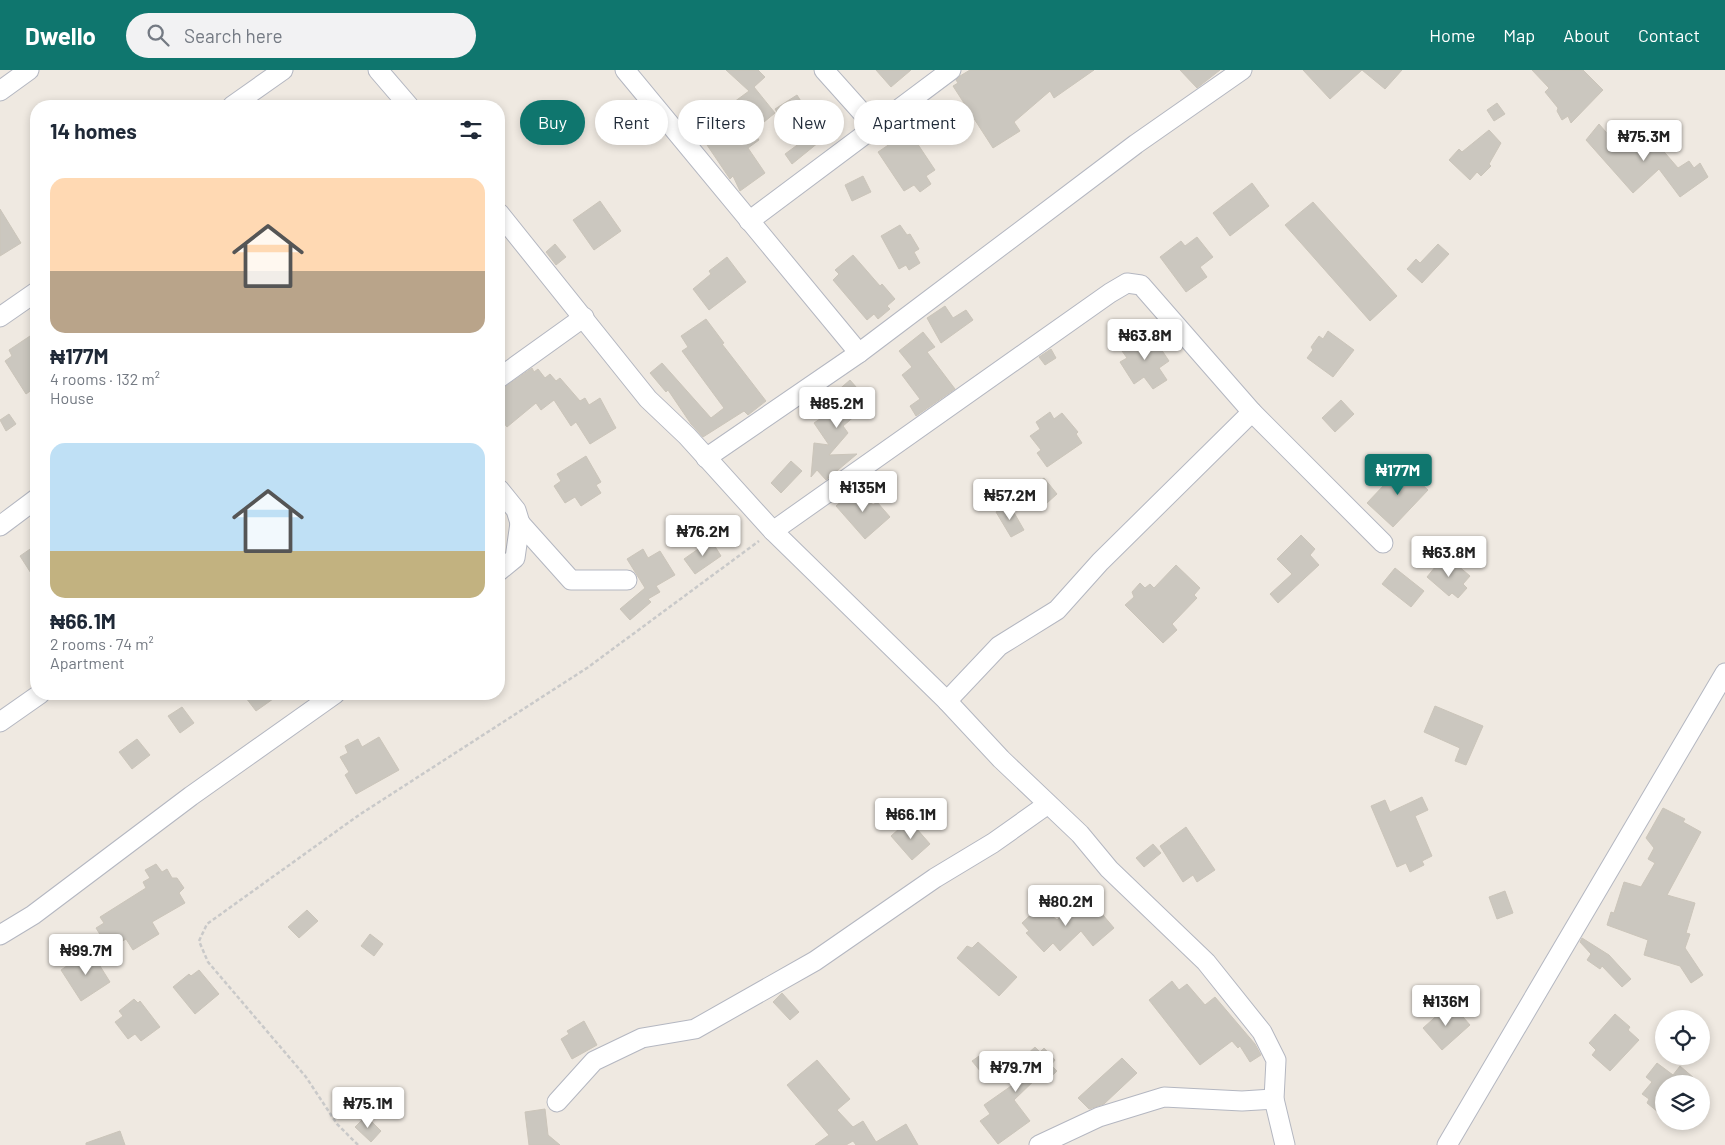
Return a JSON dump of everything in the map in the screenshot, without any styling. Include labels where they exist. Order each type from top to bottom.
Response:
[{"type":"street","points":[[0,91],[29,70]]},
{"type":"street","points":[[240,100],[283,70]]},
{"type":"street","points":[[378,70],[404,100]]},
{"type":"street","points":[[624,70],[859,354]]},
{"type":"street","points":[[824,70],[854,104]]},
{"type":"street","points":[[911,100],[951,70]]},
{"type":"street","points":[[706,458],[859,354],[1136,144],[1242,70]]},
{"type":"street","points":[[749,221],[854,143]]},
{"type":"street","points":[[505,220],[648,399],[687,436],[773,531],[947,701],[1001,759],[1080,834],[1109,869],[1206,962],[1262,1032],[1276,1060],[1274,1100],[1285,1145]]},
{"type":"street","points":[[773,531],[1110,293],[1127,283],[1141,285],[1252,412],[1383,543]]},
{"type":"street","points":[[0,317],[30,296]]},
{"type":"street","points":[[505,374],[584,317]]},
{"type":"street","points":[[947,701],[999,646],[1057,610],[1100,562],[1252,412]]},
{"type":"street","points":[[505,496],[516,510],[520,523],[571,580],[627,580]]},
{"type":"street","points":[[0,526],[30,504]]},
{"type":"street","points":[[505,566],[515,558],[520,523]]},
{"type":"street","points":[[1447,1145],[1725,673]]},
{"type":"street","points":[[0,722],[31,700]]},
{"type":"street","points":[[0,935],[33,915],[191,796],[327,700]]},
{"type":"street","points":[[557,1102],[594,1061],[642,1038],[695,1029],[815,961],[935,878],[994,843],[1048,804]]},
{"type":"street","points":[[1039,1145],[1099,1117],[1164,1097],[1242,1101],[1274,1100]]},
{"type":"path","points":[[358,1145],[337,1124],[306,1077],[208,962],[199,941],[207,924],[359,816],[587,668],[773,531]]},
{"type":"building","points":[[726,70],[758,70],[765,77],[754,87],[774,112],[764,122],[764,100],[737,100],[749,91]]},
{"type":"building","points":[[876,70],[911,70],[891,87]]},
{"type":"building","points":[[970,70],[1094,70],[1054,98],[1050,91],[1014,122],[1020,131],[993,148],[974,119],[974,100],[962,100],[953,86],[958,83],[956,80]]},
{"type":"building","points":[[1180,70],[1220,70],[1197,88]]},
{"type":"building","points":[[1303,70],[1362,70],[1330,99]]},
{"type":"building","points":[[1362,70],[1402,70],[1385,89]]},
{"type":"building","points":[[1532,70],[1583,70],[1603,90],[1571,123],[1568,116],[1562,120],[1557,111],[1558,108],[1545,92],[1549,88]]},
{"type":"building","points":[[797,95],[800,100],[789,100]]},
{"type":"building","points":[[1497,103],[1505,114],[1494,121],[1487,110]]},
{"type":"building","points":[[1599,124],[1618,146],[1632,133],[1639,139],[1647,132],[1678,168],[1689,161],[1694,168],[1700,163],[1708,177],[1680,197],[1659,169],[1633,193],[1586,140]]},
{"type":"building","points":[[1489,130],[1501,143],[1489,164],[1491,166],[1481,176],[1477,172],[1470,180],[1449,160],[1459,149],[1462,152]]},
{"type":"building","points":[[707,145],[752,145],[748,148],[765,173],[740,191],[733,176],[730,179]]},
{"type":"building","points":[[797,145],[815,145],[792,164],[785,154]]},
{"type":"building","points":[[888,145],[918,145],[935,170],[926,176],[931,184],[920,192],[914,185],[904,191],[878,152]]},
{"type":"building","points":[[863,176],[871,192],[852,201],[845,185]]},
{"type":"building","points":[[1252,183],[1269,206],[1230,236],[1213,213]]},
{"type":"building","points":[[600,201],[621,231],[594,250],[573,220]]},
{"type":"building","points":[[1313,202],[1397,296],[1370,321],[1285,225]]},
{"type":"building","points":[[0,209],[21,243],[0,256]]},
{"type":"building","points":[[900,225],[907,235],[910,234],[919,249],[914,252],[920,263],[909,270],[906,265],[899,269],[881,236]]},
{"type":"building","points":[[1197,237],[1213,257],[1200,267],[1207,277],[1186,292],[1160,257],[1181,241],[1185,246]]},
{"type":"building","points":[[555,244],[566,257],[556,265],[546,252]]},
{"type":"building","points":[[1438,244],[1449,254],[1422,283],[1407,269],[1416,259],[1420,263]]},
{"type":"building","points":[[853,255],[880,286],[882,284],[895,299],[887,306],[890,309],[878,319],[874,314],[867,320],[833,280],[839,274],[835,270]]},
{"type":"building","points":[[727,257],[746,282],[709,310],[693,289],[711,274],[709,271]]},
{"type":"building","points":[[945,306],[953,318],[966,310],[973,320],[941,343],[927,318]]},
{"type":"building","points":[[706,319],[724,343],[722,344],[766,401],[748,415],[744,411],[703,437],[691,424],[668,390],[666,392],[650,373],[662,363],[711,418],[724,408],[682,351],[688,347],[681,336]]},
{"type":"building","points":[[1328,331],[1354,350],[1333,377],[1307,358],[1313,350],[1311,347],[1319,336],[1323,339]]},
{"type":"building","points":[[923,332],[935,347],[927,352],[955,389],[916,416],[910,406],[920,399],[902,375],[912,367],[899,351]]},
{"type":"building","points":[[1140,334],[1143,339],[1151,334],[1169,361],[1159,368],[1167,380],[1153,389],[1144,377],[1134,384],[1120,362],[1127,358],[1122,351],[1129,349],[1127,342]]},
{"type":"building","points":[[30,336],[30,391],[26,394],[5,361],[12,356],[9,350]]},
{"type":"building","points":[[1051,349],[1056,358],[1045,365],[1039,357]]},
{"type":"building","points":[[532,368],[534,372],[538,369],[545,378],[550,374],[556,381],[560,378],[580,401],[585,398],[589,405],[600,398],[616,428],[590,444],[576,422],[571,426],[554,400],[541,410],[536,403],[507,427],[505,424],[505,387]]},
{"type":"building","points":[[850,380],[870,403],[843,426],[848,433],[829,455],[857,454],[826,480],[817,470],[811,477],[814,443],[829,445],[814,423],[836,408],[828,399]]},
{"type":"building","points":[[1341,400],[1354,414],[1335,432],[1322,418]]},
{"type":"building","points":[[1050,412],[1054,419],[1062,413],[1078,432],[1076,434],[1082,443],[1047,467],[1037,453],[1041,450],[1030,436],[1040,429],[1036,422]]},
{"type":"building","points":[[9,414],[16,424],[6,431],[0,420]]},
{"type":"building","points":[[586,456],[601,482],[596,485],[601,493],[581,506],[575,497],[565,503],[554,486],[561,481],[557,474]]},
{"type":"building","points":[[791,461],[802,471],[781,493],[771,483]]},
{"type":"building","points":[[1403,465],[1409,471],[1413,468],[1421,475],[1417,480],[1428,490],[1393,527],[1367,503]]},
{"type":"building","points":[[1044,478],[1057,494],[1047,503],[1044,499],[1040,502],[1030,489]]},
{"type":"building","points":[[858,487],[873,505],[877,502],[890,517],[865,539],[836,506]]},
{"type":"building","points":[[1009,504],[1024,530],[1011,537],[996,512]]},
{"type":"building","points":[[1301,535],[1315,549],[1310,555],[1319,565],[1278,603],[1270,594],[1292,574],[1277,559]]},
{"type":"building","points":[[711,540],[721,556],[695,574],[684,559]]},
{"type":"building","points":[[30,549],[30,572],[20,556]]},
{"type":"building","points":[[643,549],[648,558],[660,551],[675,575],[656,586],[660,592],[648,599],[651,602],[630,620],[620,609],[645,588],[627,559]]},
{"type":"building","points":[[1450,559],[1470,576],[1463,584],[1467,588],[1458,598],[1452,593],[1449,596],[1427,577],[1440,561],[1444,565]]},
{"type":"building","points":[[1176,565],[1200,588],[1194,595],[1197,598],[1172,624],[1177,630],[1163,643],[1125,605],[1134,597],[1132,592],[1140,583],[1145,588],[1150,584],[1154,588]]},
{"type":"building","points":[[1395,568],[1424,591],[1411,607],[1382,584]]},
{"type":"building","points":[[248,700],[272,700],[256,711]]},
{"type":"building","points":[[1435,706],[1483,726],[1466,765],[1455,761],[1460,748],[1424,732]]},
{"type":"building","points":[[182,707],[194,723],[180,733],[168,716]]},
{"type":"building","points":[[379,737],[399,770],[356,794],[345,775],[349,772],[340,757],[348,753],[345,746],[358,739],[362,747]]},
{"type":"building","points":[[137,739],[150,755],[132,769],[119,752]]},
{"type":"building","points":[[1422,797],[1428,810],[1415,816],[1432,856],[1422,861],[1424,865],[1410,872],[1406,863],[1397,867],[1371,806],[1385,800],[1390,812]]},
{"type":"building","points":[[1663,808],[1685,819],[1683,822],[1701,832],[1667,895],[1695,903],[1686,933],[1690,934],[1685,948],[1703,975],[1691,983],[1680,966],[1644,955],[1648,940],[1607,925],[1611,912],[1614,913],[1624,882],[1641,887],[1655,863],[1648,859],[1654,848],[1646,838]]},
{"type":"building","points":[[909,820],[930,844],[912,860],[891,836]]},
{"type":"building","points":[[1186,827],[1215,870],[1197,882],[1193,875],[1183,882],[1160,846]]},
{"type":"building","points":[[1153,844],[1161,853],[1144,867],[1136,858]]},
{"type":"building","points":[[156,864],[162,872],[167,869],[172,878],[177,878],[184,888],[179,893],[185,903],[152,922],[159,934],[133,950],[126,939],[109,949],[96,928],[104,923],[100,917],[146,888],[143,882],[150,878],[145,870]]},
{"type":"building","points":[[1505,891],[1513,913],[1497,919],[1489,897]]},
{"type":"building","points":[[1076,901],[1089,914],[1097,908],[1114,928],[1093,946],[1081,931],[1060,951],[1053,943],[1044,952],[1026,933],[1029,931],[1022,923],[1040,906],[1057,920]]},
{"type":"building","points":[[307,910],[318,921],[299,938],[288,927]]},
{"type":"building","points":[[370,934],[383,944],[374,956],[361,946]]},
{"type":"building","points":[[1582,938],[1609,955],[1631,979],[1622,987],[1602,966],[1600,969],[1587,960],[1591,954],[1580,942]]},
{"type":"building","points":[[978,942],[1017,977],[999,996],[957,958],[967,946],[972,948]]},
{"type":"building","points":[[90,950],[110,982],[81,1001],[61,970]]},
{"type":"building","points":[[199,970],[219,994],[195,1014],[173,987],[189,974],[191,976]]},
{"type":"building","points":[[1172,981],[1179,990],[1187,984],[1205,1005],[1215,997],[1255,1044],[1261,1055],[1250,1062],[1240,1046],[1238,1048],[1232,1041],[1200,1065],[1149,1000]]},
{"type":"building","points":[[782,993],[799,1012],[790,1020],[773,1002]]},
{"type":"building","points":[[134,999],[138,1003],[140,1001],[160,1027],[141,1041],[135,1034],[128,1039],[115,1022],[123,1016],[119,1011]]},
{"type":"building","points":[[1451,1003],[1470,1025],[1442,1050],[1423,1028]]},
{"type":"building","points":[[1615,1014],[1630,1027],[1628,1030],[1639,1040],[1610,1071],[1592,1055],[1596,1050],[1589,1043]]},
{"type":"building","points":[[584,1021],[597,1045],[572,1059],[561,1039],[569,1034],[567,1031]]},
{"type":"building","points":[[1035,1047],[1040,1052],[1044,1048],[1055,1060],[1051,1065],[1057,1071],[1047,1081],[1041,1074],[1014,1100],[1030,1121],[998,1144],[980,1121],[990,1114],[984,1105],[1014,1084],[1001,1071],[1020,1053],[1024,1057]]},
{"type":"building","points":[[982,1054],[991,1065],[981,1072],[972,1061]]},
{"type":"building","points":[[1122,1058],[1137,1073],[1104,1104],[1089,1109],[1078,1098]]},
{"type":"building","points":[[817,1060],[850,1099],[837,1110],[853,1127],[863,1121],[876,1142],[906,1124],[918,1145],[856,1145],[853,1141],[846,1145],[815,1145],[829,1135],[787,1085]]},
{"type":"building","points":[[1655,1065],[1660,1065],[1673,1075],[1655,1075],[1655,1110],[1647,1103],[1649,1099],[1642,1094],[1652,1082],[1646,1077]]},
{"type":"building","points":[[1680,1066],[1690,1075],[1673,1075]]},
{"type":"building","points":[[545,1109],[548,1135],[560,1145],[529,1145],[525,1112]]},
{"type":"building","points":[[366,1116],[381,1131],[371,1142],[355,1127]]},
{"type":"building","points":[[120,1131],[125,1145],[86,1145],[86,1143]]}]
